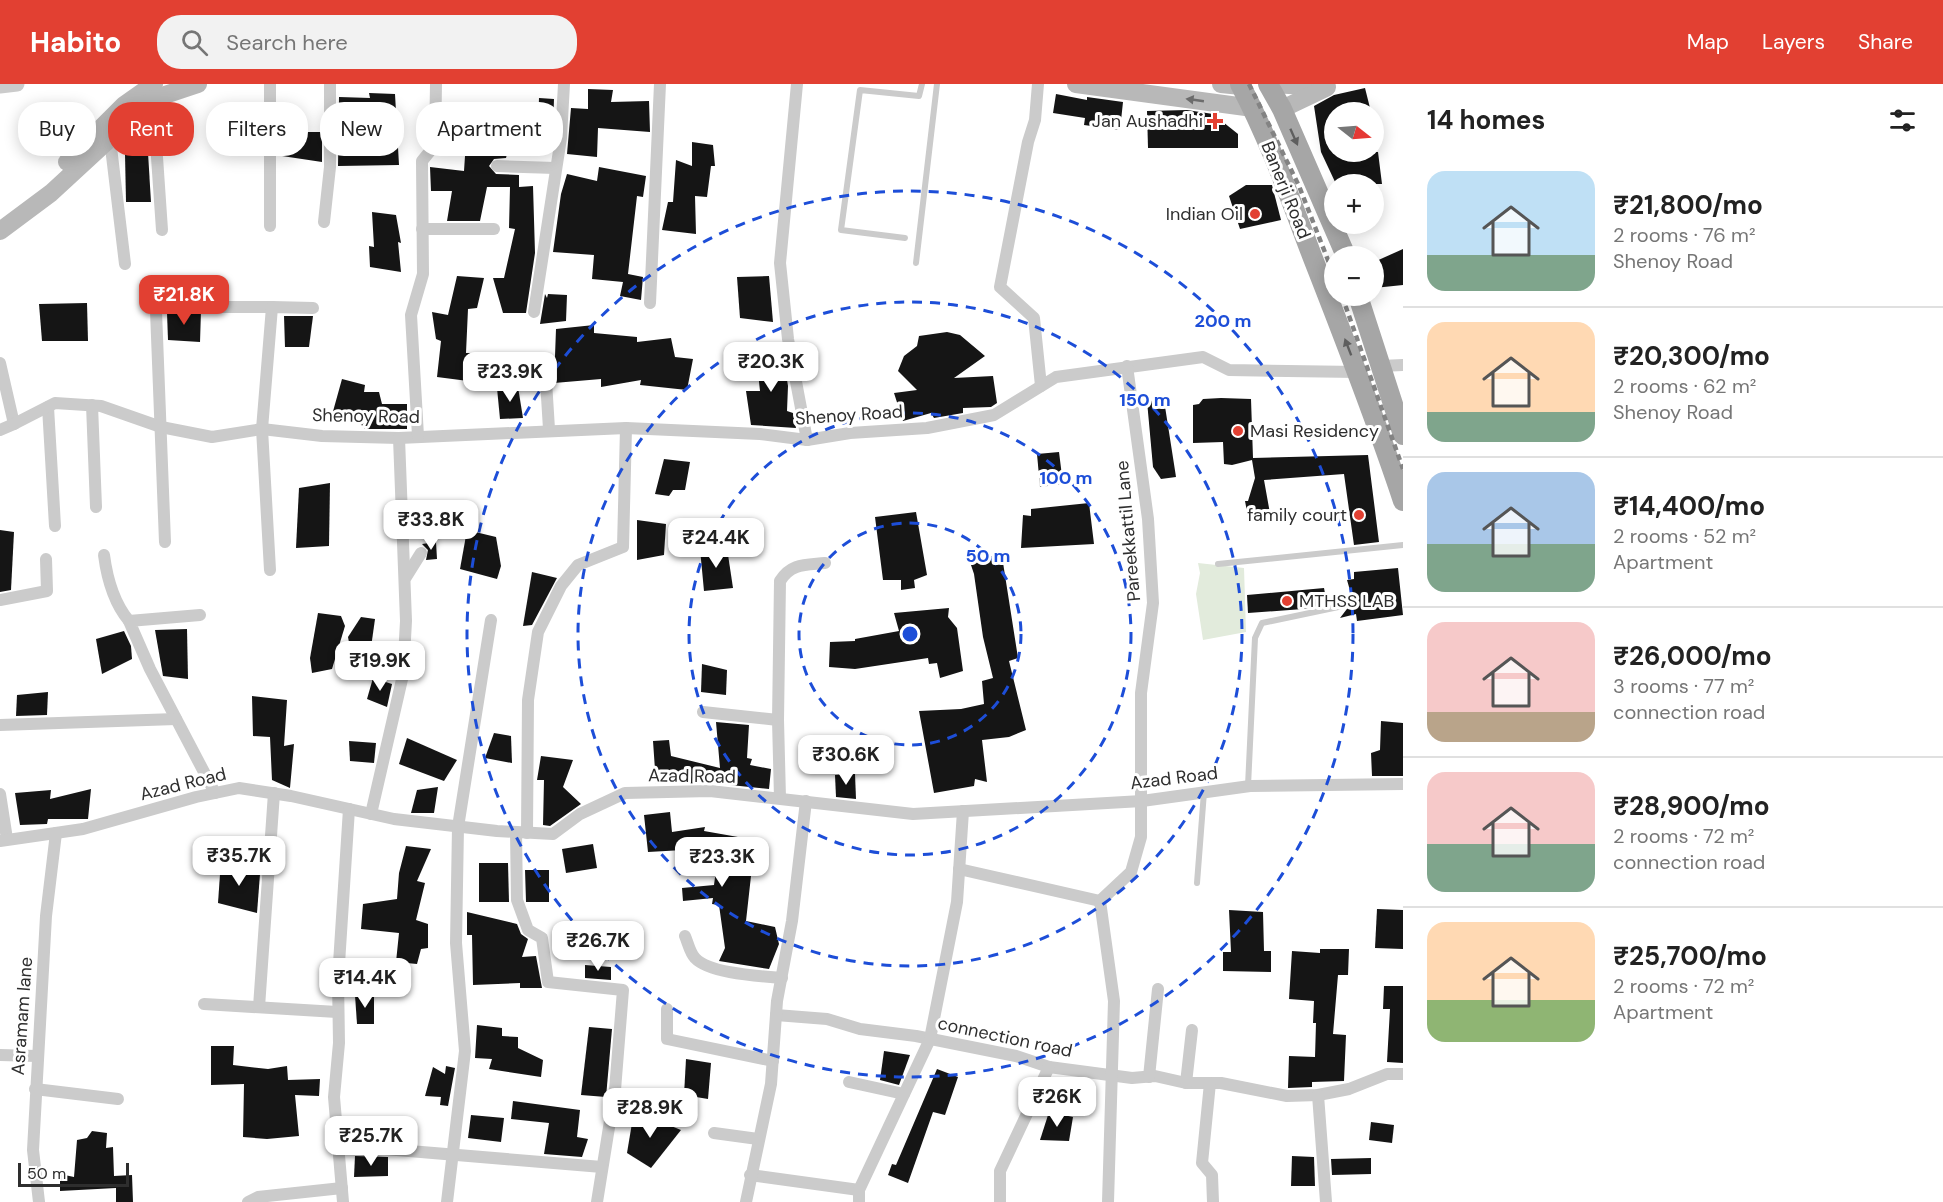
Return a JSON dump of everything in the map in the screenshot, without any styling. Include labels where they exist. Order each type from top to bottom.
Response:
[{"type":"main road","points":[[0,216],[48,180],[124,105],[154,91],[198,84]]},
{"type":"main road","points":[[1076,84],[1253,108],[1282,109],[1330,86]]},
{"type":"main road","points":[[1221,84],[1330,86]]},
{"type":"main road","name":"Banerji Road","points":[[1268,84],[1282,109],[1342,246]]},
{"type":"main road","name":"Banerji Road","points":[[1241,85],[1253,108],[1293,205],[1361,381],[1403,501]]},
{"type":"main road","points":[[0,231],[51,193],[108,142]]},
{"type":"main road","points":[[1293,205],[1316,188]]},
{"type":"main road","points":[[1361,306],[1403,435]]},
{"type":"main road","points":[[1361,381],[1384,375]]},
{"type":"street","points":[[0,86],[16,84]]},
{"type":"street","points":[[270,84],[270,226]]},
{"type":"street","points":[[324,222],[330,167],[330,84]]},
{"type":"street","points":[[418,436],[411,315],[423,274],[422,161],[435,145],[436,84]]},
{"type":"street","points":[[534,312],[561,138],[564,84]]},
{"type":"street","points":[[650,303],[660,84]]},
{"type":"street","points":[[797,84],[780,263],[788,339],[807,440]]},
{"type":"street","points":[[1038,84],[1035,120],[1028,142],[1000,287],[1034,318],[1041,386]]},
{"type":"street","points":[[154,91],[162,230]]},
{"type":"street","points":[[112,156],[125,264]]},
{"type":"street","points":[[497,165],[555,168]]},
{"type":"street","points":[[422,229],[494,229]]},
{"type":"street","points":[[270,570],[262,429],[272,307]]},
{"type":"street","points":[[213,308],[313,308]]},
{"type":"street","points":[[156,310],[165,543]]},
{"type":"street","name":"Shenoy Road","points":[[0,430],[55,404],[92,405],[161,427],[212,437],[262,429],[322,436],[399,438],[549,429],[626,428],[760,434],[807,440],[850,433],[927,428],[994,416],[1056,377],[1203,357],[1229,370],[1361,381]]},
{"type":"street","points":[[0,363],[14,424]]},
{"type":"street","points":[[545,365],[549,429]]},
{"type":"street","points":[[1384,375],[1403,365]]},
{"type":"street","name":"Pareekkattil Lane","points":[[1100,901],[1131,872],[1141,837],[1141,693],[1153,603],[1148,519],[1127,366]]},
{"type":"street","points":[[92,405],[96,507]]},
{"type":"street","points":[[48,407],[55,525]]},
{"type":"street","points":[[597,1202],[615,1090],[623,990],[548,982],[543,938],[528,930],[518,900],[528,700],[538,632],[561,586],[578,565],[623,547],[626,428]]},
{"type":"street","points":[[371,814],[403,675],[406,577],[399,438]]},
{"type":"street","points":[[406,577],[421,553]]},
{"type":"street","points":[[104,555],[106,572],[119,609],[129,621],[215,793]]},
{"type":"street","points":[[0,600],[47,591],[46,559]]},
{"type":"street","points":[[780,798],[778,720],[780,582],[785,573],[797,565],[825,563]]},
{"type":"street","points":[[129,621],[200,615]]},
{"type":"street","points":[[447,1202],[465,1051],[456,943],[458,827],[491,620]]},
{"type":"street","points":[[703,712],[778,720]]},
{"type":"street","points":[[0,725],[176,719]]},
{"type":"street","name":"Azad Road","points":[[3,840],[83,829],[239,788],[371,814],[458,827],[553,834],[580,814],[625,793],[710,791],[913,814],[1142,801],[1248,786],[1403,784]]},
{"type":"street","points":[[0,794],[3,840]]},
{"type":"street","points":[[259,1007],[274,794]]},
{"type":"street","points":[[746,1202],[771,1084],[776,1015],[792,921],[806,801]]},
{"type":"street","points":[[343,1202],[334,1097],[339,1043],[337,1012],[349,809]]},
{"type":"street","points":[[750,1175],[859,1196],[930,1039],[957,902],[963,811]]},
{"type":"street","name":"Asramam lane","points":[[39,1202],[33,1150],[35,1089],[46,916],[56,832]]},
{"type":"street","points":[[959,869],[1100,901],[1114,1001],[1108,1202]]},
{"type":"street","points":[[685,936],[693,957],[704,964],[742,974],[782,978]]},
{"type":"street","points":[[1149,1077],[1158,989]]},
{"type":"street","points":[[204,1004],[337,1012]]},
{"type":"street","points":[[667,1009],[666,1038],[773,1061]]},
{"type":"street","name":"connection road","points":[[776,1015],[827,1019],[860,1029],[930,1039],[1016,1056],[1049,1067],[1112,1076],[1210,1083],[1287,1096],[1318,1095],[1349,1089],[1387,1074],[1403,1074]]},
{"type":"street","points":[[1186,1083],[1192,1030]]},
{"type":"street","points":[[0,1055],[37,1056]]},
{"type":"street","points":[[1000,1202],[1000,1171],[1049,1067]]},
{"type":"street","points":[[849,1082],[904,1094]]},
{"type":"street","points":[[1210,1083],[1202,1163],[1212,1175],[1213,1202]]},
{"type":"street","points":[[35,1089],[118,1099]]},
{"type":"street","points":[[1318,1095],[1326,1202]]},
{"type":"street","points":[[714,1133],[758,1139]]},
{"type":"street","points":[[337,1145],[602,1167]]},
{"type":"street","points":[[248,1202],[258,1197],[342,1188]]},
{"type":"lane","points":[[905,238],[841,230],[860,90],[919,96],[922,84]]},
{"type":"lane","points":[[916,263],[937,84]]},
{"type":"lane","points":[[1218,564],[1403,545]]},
{"type":"lane","points":[[1248,786],[1258,628],[1262,623],[1343,606]]},
{"type":"lane","points":[[1197,883],[1204,792]]},
{"type":"green space","points":[[1198,563],[1244,568],[1246,632],[1203,640],[1196,594],[1200,573]]},
{"type":"building","points":[[1365,88],[1368,102],[1324,102],[1324,158],[1314,106],[1334,95]]},
{"type":"building","points":[[588,89],[613,90],[611,102],[649,101],[650,132],[598,128],[597,157],[567,154],[571,108],[588,109]]},
{"type":"building","points":[[369,93],[395,94],[395,102],[339,102],[339,97],[370,98]]},
{"type":"building","points":[[1056,94],[1087,100],[1087,97],[1123,102],[1120,130],[1084,125],[1085,118],[1053,113]]},
{"type":"building","points":[[539,98],[554,99],[554,102],[539,102]]},
{"type":"building","points":[[1187,110],[1213,114],[1238,134],[1238,148],[1148,148],[1147,111]]},
{"type":"building","points":[[308,132],[320,132],[322,162],[282,156],[308,156]]},
{"type":"building","points":[[692,142],[713,145],[715,166],[711,166],[707,197],[695,196],[696,234],[662,230],[668,202],[673,202],[676,160],[692,166]]},
{"type":"building","points":[[125,156],[148,156],[151,202],[126,202]]},
{"type":"building","points":[[338,156],[398,156],[399,165],[338,166]]},
{"type":"building","points":[[465,156],[506,156],[506,158],[494,159],[489,166],[496,174],[519,175],[519,187],[533,186],[535,253],[526,313],[503,313],[493,278],[504,278],[515,229],[509,228],[510,187],[487,187],[480,221],[447,221],[452,191],[431,191],[430,167],[464,171]]},
{"type":"building","points":[[1326,162],[1379,162],[1381,174],[1331,174]]},
{"type":"building","points":[[599,167],[646,176],[643,197],[637,196],[628,274],[643,277],[641,300],[620,296],[623,282],[592,279],[594,255],[553,252],[561,194],[567,174],[597,181]]},
{"type":"building","points":[[1246,185],[1272,185],[1281,220],[1240,229],[1229,196]]},
{"type":"building","points":[[372,212],[396,215],[401,243],[398,242],[401,272],[370,267],[369,246],[374,247]]},
{"type":"building","points":[[1403,249],[1403,285],[1384,287],[1384,258]]},
{"type":"building","points":[[457,276],[484,278],[477,308],[468,309],[466,353],[476,353],[482,364],[479,373],[469,373],[468,381],[437,377],[441,341],[436,339],[432,312],[448,315]]},
{"type":"building","points":[[769,276],[773,322],[740,318],[737,277]]},
{"type":"building","points":[[545,294],[547,298],[548,294],[567,295],[566,321],[540,324]]},
{"type":"building","points":[[87,303],[88,341],[42,341],[39,304]]},
{"type":"building","points":[[201,310],[200,342],[168,340],[167,313]]},
{"type":"building","points":[[284,316],[313,316],[309,347],[285,347]]},
{"type":"building","points":[[594,325],[594,333],[637,337],[637,342],[671,338],[675,357],[693,359],[687,390],[640,385],[641,380],[601,387],[601,379],[554,383],[556,329]]},
{"type":"building","points":[[947,332],[960,335],[985,356],[954,378],[993,376],[997,403],[991,407],[963,408],[963,413],[934,418],[931,413],[903,421],[894,393],[917,390],[898,371],[904,356],[917,346],[919,336]]},
{"type":"building","points":[[782,349],[788,386],[787,411],[793,413],[796,428],[751,425],[746,391],[760,391],[756,354]]},
{"type":"building","points":[[342,379],[365,385],[364,392],[379,392],[382,404],[407,404],[407,429],[364,429],[364,426],[332,415]]},
{"type":"building","points":[[518,387],[523,418],[500,419],[497,388]]},
{"type":"building","points":[[1203,399],[1251,399],[1253,458],[1368,455],[1379,542],[1354,545],[1344,474],[1264,480],[1271,519],[1249,522],[1245,501],[1248,501],[1255,478],[1252,460],[1232,465],[1224,464],[1223,442],[1193,443],[1193,405],[1199,404]]},
{"type":"building","points":[[1164,400],[1176,477],[1161,479],[1153,467],[1147,401]]},
{"type":"building","points":[[1059,452],[1063,484],[1040,487],[1037,454]]},
{"type":"building","points":[[664,459],[690,462],[685,490],[673,490],[669,496],[655,494]]},
{"type":"building","points":[[330,483],[329,546],[296,548],[299,488]]},
{"type":"building","points":[[1089,503],[1094,544],[1021,548],[1023,515],[1031,516],[1031,509]]},
{"type":"building","points":[[916,512],[927,575],[914,580],[915,588],[901,590],[901,580],[883,580],[875,517]]},
{"type":"building","points":[[637,520],[666,524],[664,555],[637,560]]},
{"type":"building","points":[[0,530],[14,532],[11,590],[0,592]]},
{"type":"building","points":[[467,530],[496,537],[501,566],[497,579],[460,569]]},
{"type":"building","points":[[436,542],[437,559],[426,560],[428,550],[422,544]]},
{"type":"building","points":[[727,548],[733,588],[704,591],[700,549]]},
{"type":"building","points":[[1002,556],[1018,658],[1009,661],[1026,730],[1009,737],[982,740],[987,782],[975,779],[974,786],[934,793],[919,711],[961,709],[984,704],[982,681],[993,678],[983,637],[974,574],[969,559]]},
{"type":"building","points":[[1398,568],[1403,615],[1357,621],[1356,614],[1340,618],[1353,601],[1347,580],[1354,579],[1354,572]]},
{"type":"building","points":[[532,572],[557,578],[532,625],[523,626]]},
{"type":"building","name":"MTHSS LAB","points":[[1324,588],[1327,604],[1303,609],[1248,613],[1247,595]]},
{"type":"building","points":[[949,608],[948,617],[957,628],[963,671],[940,678],[937,663],[929,664],[928,658],[855,669],[829,667],[830,642],[855,641],[855,639],[899,631],[894,613]]},
{"type":"building","points":[[318,613],[341,616],[345,626],[332,669],[312,673],[310,658]]},
{"type":"building","points":[[361,617],[375,619],[368,669],[354,668],[348,637]]},
{"type":"building","points":[[187,629],[188,679],[163,676],[155,630]]},
{"type":"building","points":[[124,631],[131,646],[132,659],[102,674],[96,639]]},
{"type":"building","points":[[702,664],[727,670],[726,695],[701,692]]},
{"type":"building","points":[[373,678],[392,684],[387,707],[367,699]]},
{"type":"building","points":[[48,692],[47,715],[16,716],[17,695]]},
{"type":"building","points":[[252,696],[287,700],[284,746],[294,744],[290,788],[272,780],[270,737],[253,736]]},
{"type":"building","points":[[1381,721],[1403,723],[1403,776],[1372,776],[1371,753],[1380,750]]},
{"type":"building","points":[[716,722],[749,725],[747,758],[752,759],[750,765],[771,769],[769,789],[711,783],[656,784],[653,741],[669,740],[671,756],[720,768]]},
{"type":"building","points":[[494,733],[511,736],[512,763],[485,758]]},
{"type":"building","points":[[407,738],[457,760],[444,781],[399,764]]},
{"type":"building","points":[[349,741],[376,743],[374,763],[350,761]]},
{"type":"building","points":[[541,756],[573,760],[563,787],[581,804],[550,826],[543,825],[544,780],[537,780]]},
{"type":"building","points":[[855,774],[856,799],[836,797],[835,775]]},
{"type":"building","points":[[438,787],[434,813],[411,813],[417,790]]},
{"type":"building","points":[[91,789],[88,819],[48,819],[47,824],[20,825],[15,793],[51,790],[50,799]]},
{"type":"building","points":[[670,812],[672,832],[705,827],[704,831],[755,840],[746,921],[775,927],[779,944],[769,969],[719,961],[725,948],[719,905],[712,904],[713,898],[683,901],[682,888],[714,885],[719,848],[648,852],[644,815]]},
{"type":"building","points":[[593,844],[597,868],[566,873],[562,849]]},
{"type":"building","points":[[406,846],[431,849],[417,881],[425,883],[416,920],[428,924],[428,948],[421,949],[417,964],[396,962],[399,933],[361,929],[363,904],[397,899],[399,873]]},
{"type":"building","points":[[221,860],[260,874],[257,913],[218,903]]},
{"type":"building","points":[[479,863],[508,863],[509,902],[479,902]]},
{"type":"building","points":[[525,870],[549,870],[549,902],[526,902]]},
{"type":"building","points":[[1377,909],[1403,910],[1403,949],[1375,948]]},
{"type":"building","points":[[1229,910],[1263,912],[1264,951],[1271,951],[1271,972],[1223,971],[1223,952],[1231,952]]},
{"type":"building","points":[[467,912],[517,924],[521,934],[528,939],[522,957],[536,956],[542,988],[520,988],[520,983],[473,985],[472,935],[467,935]]},
{"type":"building","points":[[1320,949],[1349,949],[1348,975],[1338,975],[1333,1034],[1346,1035],[1344,1081],[1312,1082],[1312,1087],[1288,1088],[1289,1056],[1315,1057],[1316,1023],[1313,1023],[1314,1001],[1289,999],[1292,951],[1320,953]]},
{"type":"building","points":[[585,965],[611,967],[611,980],[585,978]]},
{"type":"building","points":[[367,969],[398,971],[392,993],[366,986]]},
{"type":"building","points":[[1384,986],[1403,986],[1403,1063],[1387,1062],[1390,1009],[1383,1009]]},
{"type":"building","points":[[355,995],[374,996],[374,1024],[357,1024]]},
{"type":"building","points":[[477,1025],[502,1028],[502,1036],[518,1037],[518,1048],[543,1060],[541,1077],[489,1069],[492,1059],[475,1058]]},
{"type":"building","points":[[589,1027],[612,1029],[606,1097],[581,1095]]},
{"type":"building","points":[[211,1046],[234,1046],[233,1065],[268,1069],[287,1066],[288,1080],[320,1079],[319,1096],[295,1095],[299,1136],[267,1139],[243,1137],[244,1084],[211,1085]]},
{"type":"building","points":[[884,1051],[910,1055],[899,1085],[880,1080]]},
{"type":"building","points":[[686,1059],[711,1063],[708,1099],[684,1095]]},
{"type":"building","points":[[446,1066],[455,1068],[448,1106],[440,1105],[441,1097],[425,1096],[433,1067],[445,1074]]},
{"type":"building","points":[[937,1069],[958,1077],[945,1115],[933,1112],[908,1183],[888,1175],[892,1164],[896,1165]]},
{"type":"building","points":[[513,1101],[580,1110],[577,1137],[588,1139],[582,1157],[544,1154],[549,1123],[511,1119]]},
{"type":"building","points":[[634,1111],[681,1130],[651,1168],[627,1153]]},
{"type":"building","points":[[1049,1112],[1073,1117],[1069,1141],[1040,1140]]},
{"type":"building","points":[[471,1115],[504,1118],[501,1142],[468,1138]]},
{"type":"building","points":[[1371,1122],[1394,1125],[1392,1143],[1369,1140]]},
{"type":"building","points":[[92,1131],[107,1133],[106,1148],[113,1147],[114,1176],[132,1175],[133,1202],[116,1202],[116,1188],[60,1191],[60,1174],[74,1177],[77,1140],[87,1138]]},
{"type":"building","points":[[355,1156],[388,1157],[388,1176],[354,1177]]},
{"type":"building","points":[[1292,1156],[1314,1157],[1315,1186],[1291,1186]]},
{"type":"building","points":[[1371,1158],[1371,1174],[1332,1175],[1331,1159]]},
{"type":"railway","points":[[1249,84],[1299,186],[1324,250]]},
{"type":"railway","points":[[1346,306],[1403,469]]},
{"type":"place","name":"Jan Aushadhi","points":[[1215,121]]},
{"type":"place","name":"Indian Oil","points":[[1255,214]]},
{"type":"place","name":"Masi Residency","points":[[1238,431]]},
{"type":"place","name":"family court","points":[[1359,515]]},
{"type":"place","name":"MTHSS LAB","points":[[1287,601]]}]
